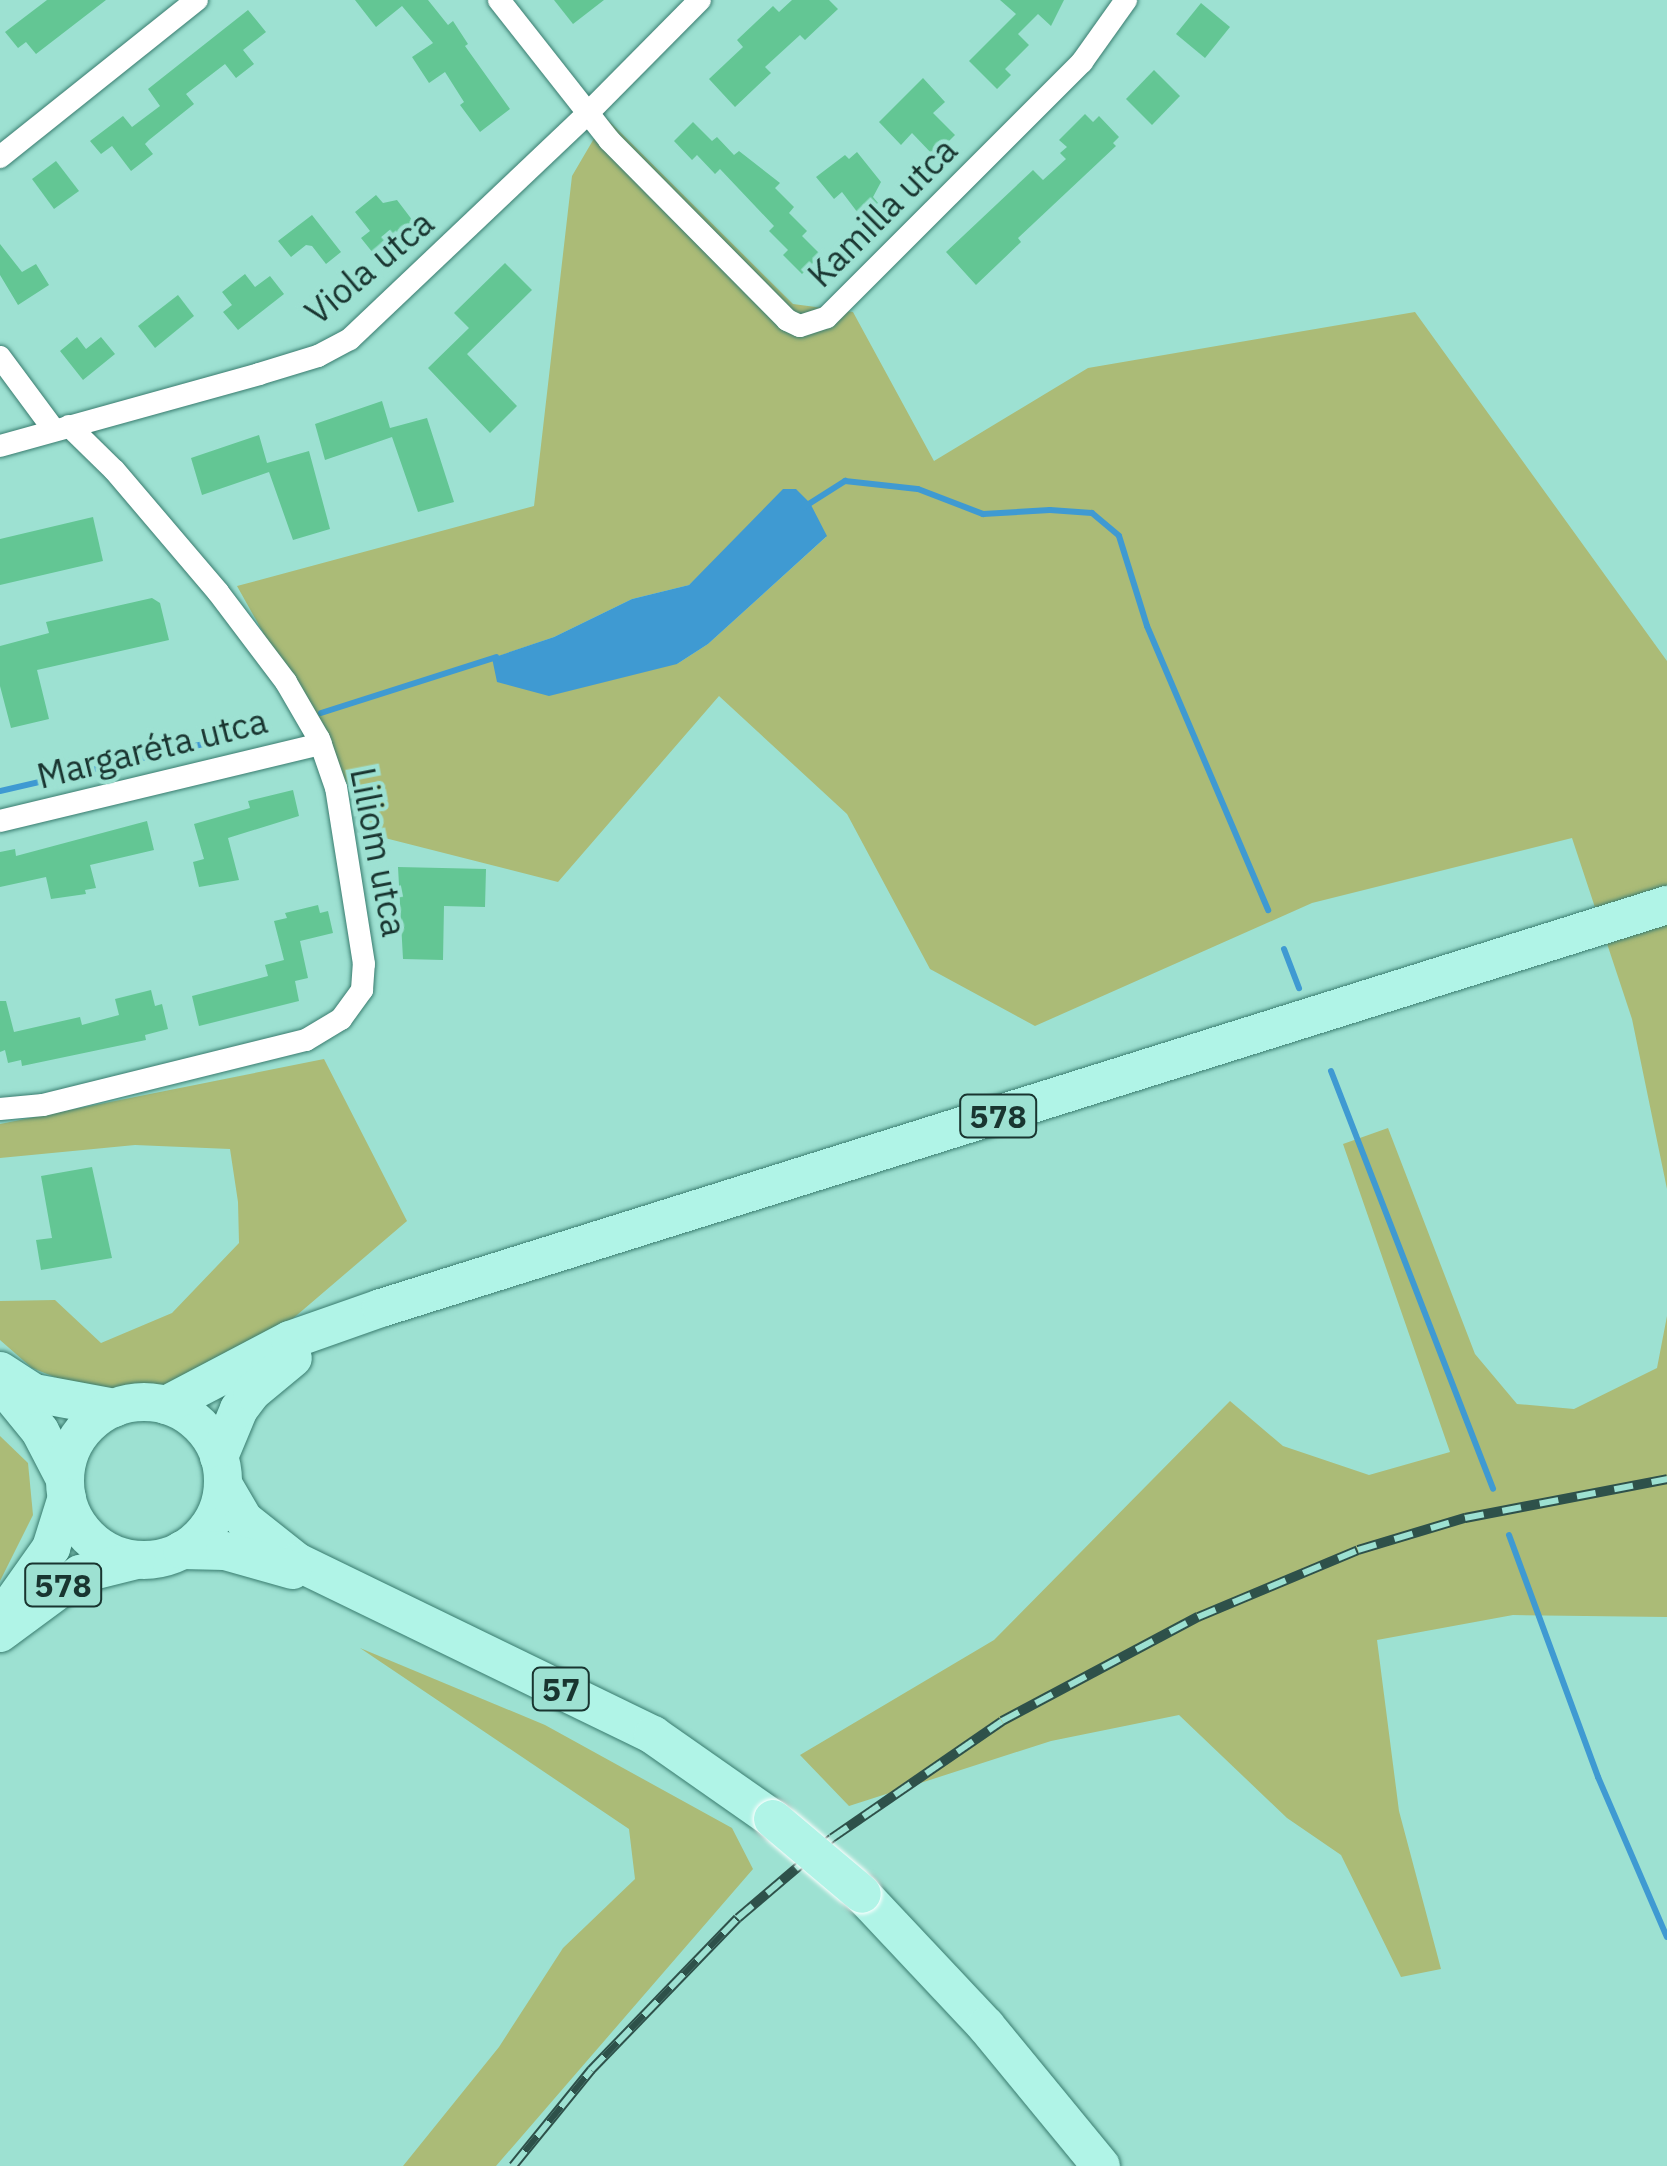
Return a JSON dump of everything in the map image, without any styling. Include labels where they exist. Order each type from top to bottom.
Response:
[{"type":"main road","name":"578","points":[[166,1405],[290,1340],[466,1280],[1667,906]]},
{"type":"main road","name":"578","points":[[221,1471],[230,1426],[252,1392],[330,1328]]},
{"type":"main road","points":[[0,1371],[34,1393],[115,1408]]},
{"type":"main road","points":[[0,1382],[40,1431],[88,1536],[115,1554],[137,1560]]},
{"type":"main road","points":[[66,1488],[76,1440],[97,1418],[135,1403],[166,1405]]},
{"type":"main road","name":"57","points":[[166,1405],[199,1424],[233,1505],[254,1530],[335,1584],[653,1735],[773,1819],[862,1894],[974,2012],[1101,2166]]},
{"type":"main road","points":[[182,1550],[214,1518],[221,1471]]},
{"type":"main road","name":"578","points":[[0,1620],[51,1548],[66,1488]]},
{"type":"main road","name":"57","points":[[137,1560],[182,1550],[225,1551],[335,1584]]},
{"type":"main road","name":"578","points":[[0,1633],[80,1574],[137,1560]]},
{"type":"street","points":[[0,157],[198,0]]},
{"type":"street","points":[[499,0],[588,113]]},
{"type":"street","name":"Viola utca","points":[[0,446],[318,356],[350,339],[588,113],[700,0]]},
{"type":"street","name":"Kamilla utca","points":[[588,113],[609,140],[787,320],[800,326],[814,325],[1082,62],[1126,0]]},
{"type":"street","name":"Liliom utca","points":[[0,357],[62,428],[114,470],[218,592],[286,682],[321,744],[336,788],[364,964],[362,990],[355,1004],[332,1026],[306,1040],[43,1105],[0,1109]]},
{"type":"street","name":"Margaréta utca","points":[[0,821],[321,744]]},
{"type":"green space","points":[[606,118],[793,304],[853,312],[934,461],[1088,368],[1415,312],[1667,661],[1667,1189],[1632,1019],[1572,838],[1312,903],[1035,1026],[930,969],[847,814],[719,696],[558,882],[377,836],[237,586],[534,506],[572,176]],"holes":[[[826,537],[708,644],[677,664],[493,658],[554,637],[632,599],[689,585],[734,542]]]},
{"type":"green space","points":[[324,1059],[407,1221],[283,1327],[163,1391],[90,1391],[32,1368],[0,1340],[0,1301],[55,1300],[101,1343],[172,1313],[239,1243],[230,1149],[135,1145],[0,1158],[0,1124]]},
{"type":"green space","points":[[1388,1128],[1475,1354],[1517,1404],[1574,1409],[1657,1368],[1667,1316],[1667,1617],[1513,1615],[1377,1640],[1399,1811],[1441,1969],[1401,1977],[1341,1855],[1287,1818],[1179,1715],[1051,1741],[849,1806],[800,1755],[994,1640],[1230,1401],[1283,1446],[1369,1475],[1450,1452],[1343,1144]]},
{"type":"green space","points":[[0,1436],[28,1463],[33,1515],[0,1581]]},
{"type":"green space","points":[[360,1648],[545,1725],[732,1828],[753,1869],[496,2166],[403,2166],[499,2047],[563,1948],[635,1879],[629,1829]]},
{"type":"water","points":[[783,489],[796,489],[810,503],[827,536],[708,644],[677,664],[549,696],[497,682],[492,658],[554,637],[632,599],[689,585]]},
{"type":"building","points":[[47,0],[106,0],[36,54],[26,42],[18,48],[5,32]]},
{"type":"building","points":[[355,0],[428,0],[448,25],[453,21],[468,44],[465,46],[510,109],[480,132],[460,105],[464,102],[445,72],[429,83],[412,57],[433,43],[402,6],[376,27]]},
{"type":"building","points":[[554,0],[604,0],[573,24]]},
{"type":"building","points":[[792,0],[829,0],[838,9],[805,40],[800,35],[765,67],[771,73],[735,107],[709,79],[743,47],[737,40],[773,6],[779,12]]},
{"type":"building","points":[[1000,0],[1064,0],[1051,26],[1038,14],[1018,34],[1029,45],[1005,69],[1011,75],[997,89],[969,61],[1016,14]]},
{"type":"building","points":[[1201,3],[1230,27],[1205,58],[1176,34]]},
{"type":"building","points":[[248,10],[266,32],[243,50],[254,64],[236,78],[225,64],[186,94],[194,104],[145,144],[153,154],[131,171],[112,146],[101,154],[90,141],[123,116],[132,127],[160,106],[148,89]]},
{"type":"building","points":[[1154,70],[1180,96],[1152,125],[1126,99]]},
{"type":"building","points":[[923,78],[945,102],[933,113],[955,135],[934,156],[912,133],[901,145],[879,122]]},
{"type":"building","points":[[1085,114],[1093,122],[1099,116],[1119,137],[1113,143],[1116,146],[1018,238],[1021,242],[976,285],[946,252],[1033,170],[1043,180],[1066,159],[1060,153],[1067,147],[1059,140]]},
{"type":"building","points":[[693,122],[712,141],[717,137],[734,155],[739,151],[780,183],[775,188],[794,207],[789,213],[807,231],[802,236],[821,255],[802,274],[783,255],[788,250],[769,231],[774,226],[720,169],[715,174],[697,155],[692,160],[674,141]]},
{"type":"building","points":[[857,152],[881,182],[873,197],[878,203],[861,217],[842,192],[834,199],[816,177],[845,155],[849,159]]},
{"type":"building","points":[[56,161],[79,191],[54,209],[32,179]]},
{"type":"building","points":[[376,195],[383,203],[397,200],[413,221],[373,253],[361,238],[370,231],[355,212]]},
{"type":"building","points":[[312,215],[341,252],[326,264],[312,246],[306,245],[291,257],[278,241]]},
{"type":"building","points":[[0,244],[22,272],[36,264],[49,285],[18,305],[0,275]]},
{"type":"building","points":[[505,263],[532,290],[467,354],[517,406],[490,433],[428,368],[469,328],[454,313]]},
{"type":"building","points":[[245,274],[255,287],[270,276],[284,294],[238,330],[223,312],[232,305],[222,292]]},
{"type":"building","points":[[178,295],[194,316],[155,348],[138,326]]},
{"type":"building","points":[[77,337],[86,349],[101,337],[115,354],[83,380],[60,351]]},
{"type":"building","points":[[382,401],[390,428],[427,418],[454,502],[418,512],[392,437],[325,460],[315,424]]},
{"type":"building","points":[[259,435],[267,463],[309,451],[330,529],[293,540],[269,472],[202,495],[191,458]]},
{"type":"building","points":[[93,517],[103,561],[0,585],[0,539]]},
{"type":"building","points":[[152,598],[160,603],[169,640],[37,670],[49,719],[11,728],[0,686],[0,646],[49,633],[46,622]]},
{"type":"building","points":[[293,790],[299,816],[228,838],[239,880],[199,887],[193,862],[204,859],[194,824],[250,808],[248,801]]},
{"type":"building","points":[[147,821],[154,850],[90,865],[96,888],[85,890],[86,894],[51,899],[46,877],[0,887],[0,852],[15,849],[16,856]]},
{"type":"building","points":[[398,867],[486,869],[485,907],[444,906],[443,960],[403,959]]},
{"type":"building","points":[[318,905],[320,913],[328,911],[333,933],[300,941],[308,978],[295,981],[299,1001],[199,1026],[192,996],[268,976],[265,965],[284,960],[274,921],[287,918],[285,913]]},
{"type":"building","points":[[151,990],[155,1006],[162,1004],[168,1029],[145,1035],[146,1040],[22,1066],[21,1060],[8,1063],[5,1050],[0,1052],[0,1001],[6,1001],[14,1032],[80,1017],[82,1025],[119,1015],[115,999]]},
{"type":"building","points":[[92,1167],[112,1258],[41,1270],[36,1240],[52,1238],[41,1176]]},
{"type":"waterway","points":[[804,507],[845,481],[918,489],[983,514],[1050,510],[1092,513],[1119,536],[1147,626],[1268,910]]},
{"type":"waterway","points":[[321,713],[496,657]]},
{"type":"waterway","points":[[0,791],[259,731]]},
{"type":"waterway","points":[[1284,949],[1299,988]]},
{"type":"waterway","points":[[1331,1071],[1493,1489]]},
{"type":"waterway","points":[[1509,1535],[1598,1777],[1667,1937]]},
{"type":"railway","points":[[513,2166],[591,2070],[738,1918],[832,1838],[1002,1721],[1198,1617],[1358,1550],[1465,1518],[1667,1479]]}]
